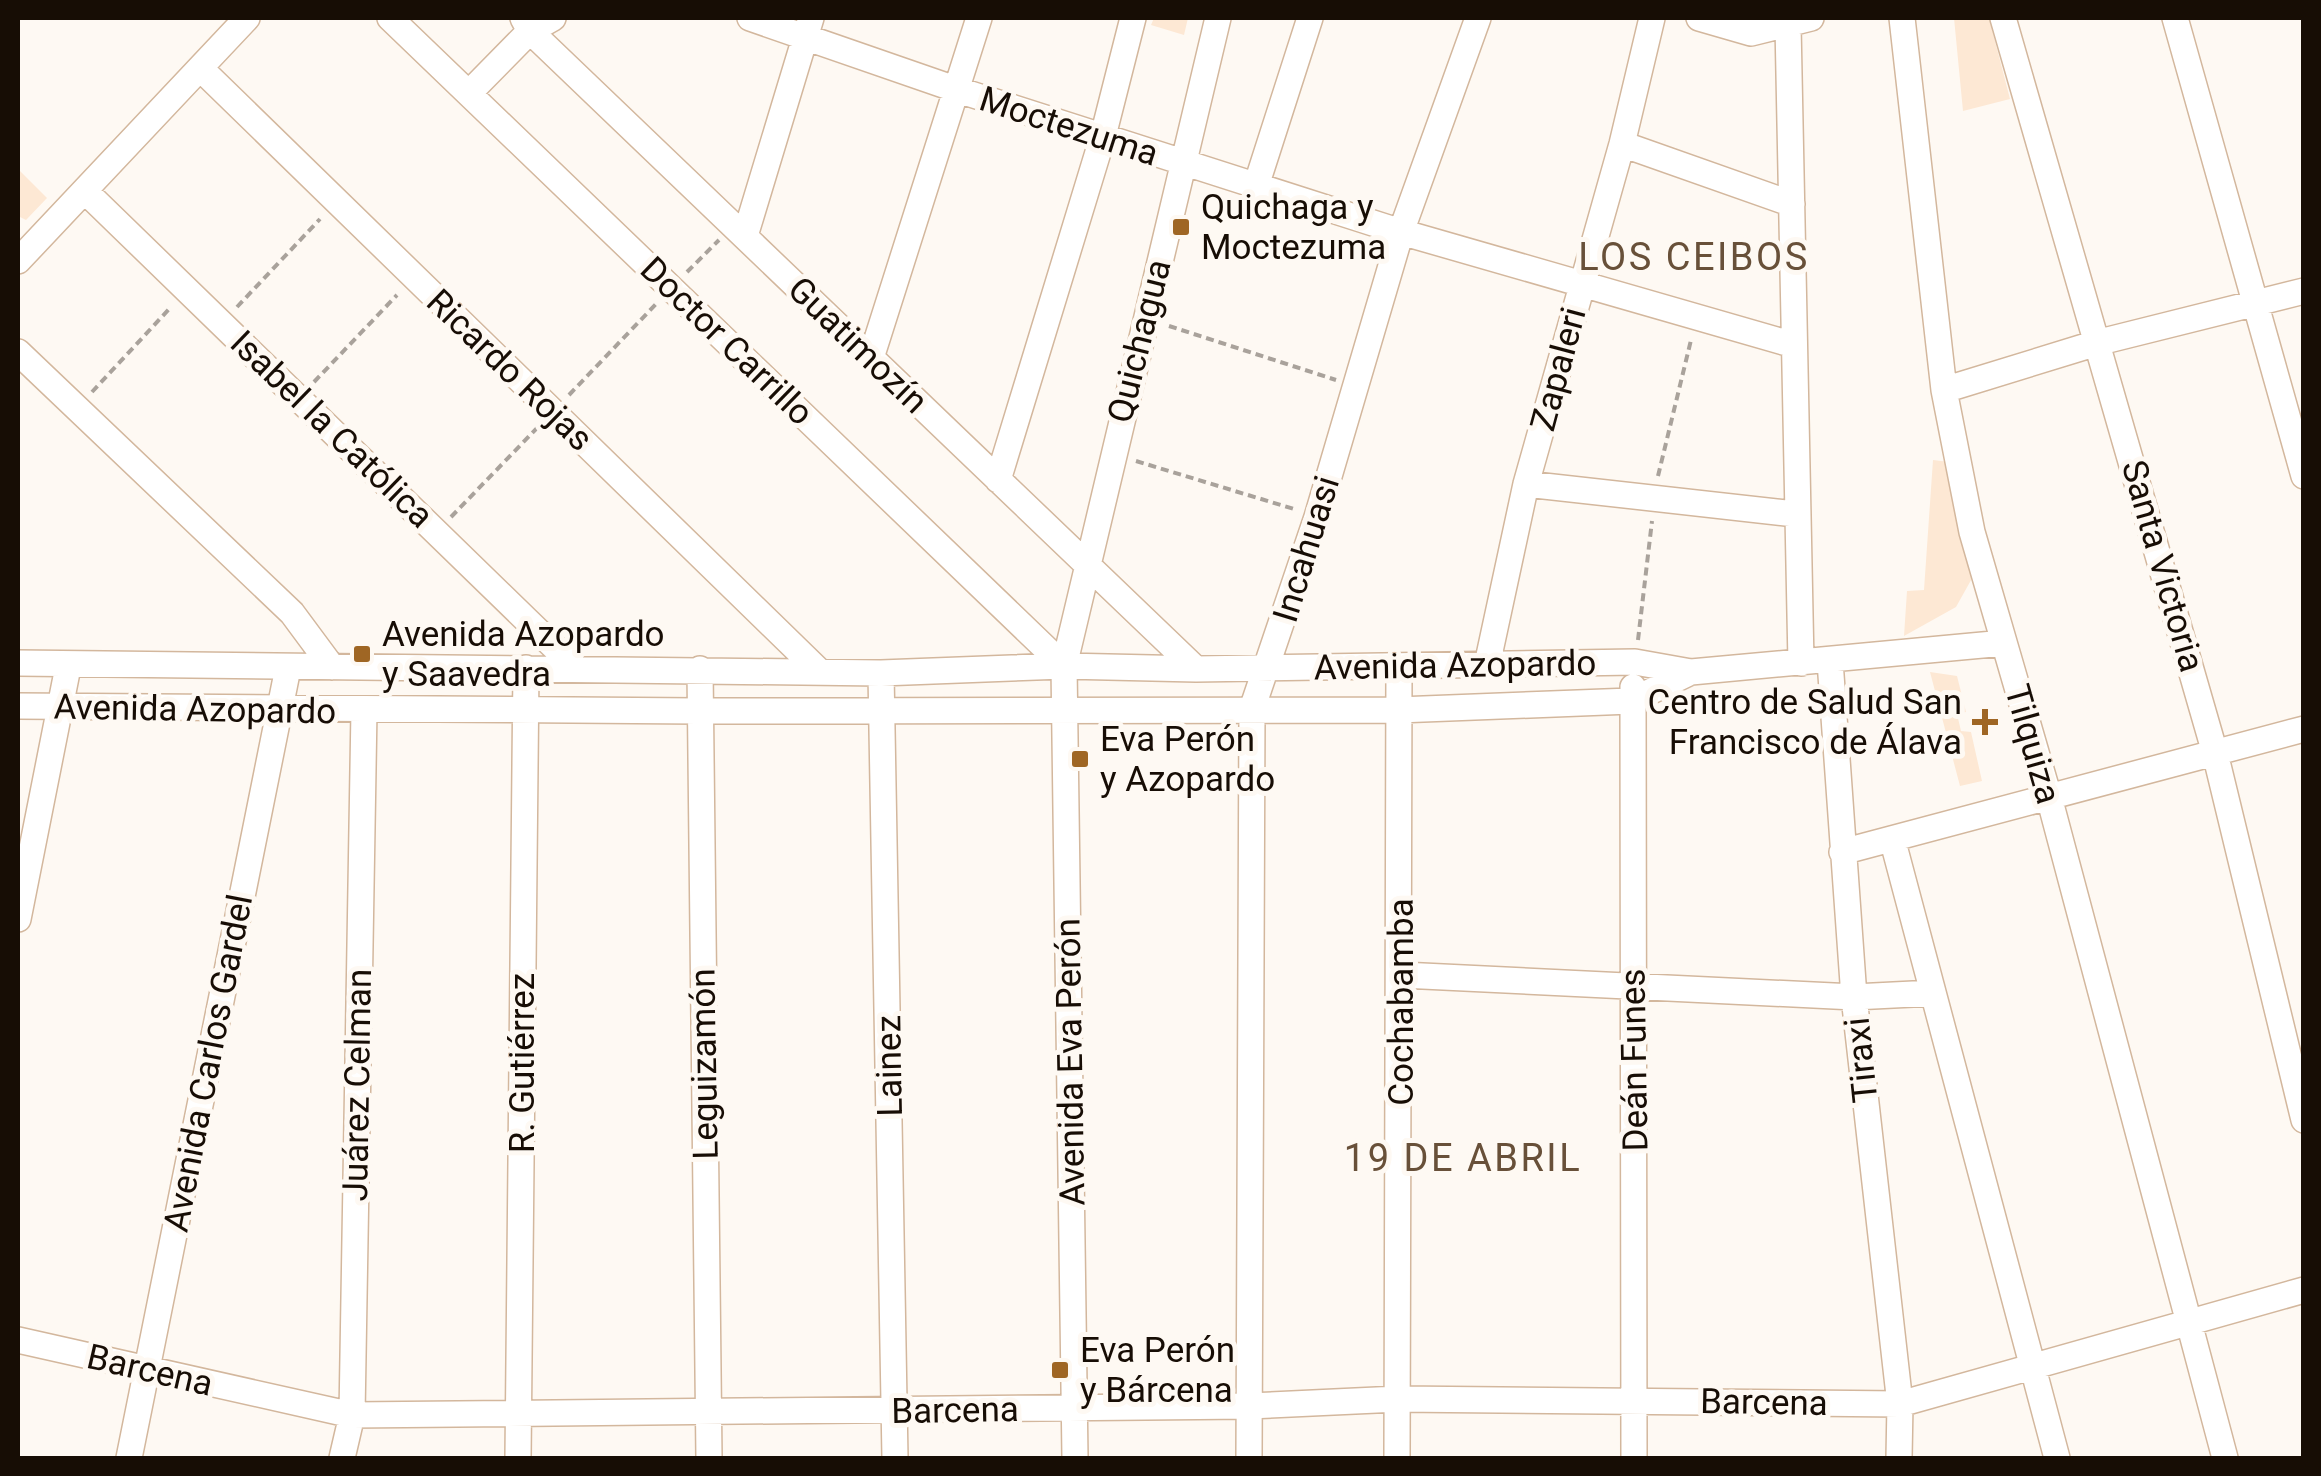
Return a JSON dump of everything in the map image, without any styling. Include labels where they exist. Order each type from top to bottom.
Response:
[{"type":"street","points":[[18,262],[247,18]]},
{"type":"street","name":"Doctor Carrillo","points":[[390,18],[1064,666]]},
{"type":"street","points":[[469,92],[527,24],[553,18]]},
{"type":"street","name":"Moctezuma","points":[[750,18],[808,27],[958,90],[1401,232],[1794,345]]},
{"type":"street","points":[[871,358],[980,18]]},
{"type":"street","points":[[998,480],[1103,136],[1134,18]]},
{"type":"street","name":"Quichagua","points":[[1064,666],[1218,18]]},
{"type":"street","points":[[1256,186],[1310,18]]},
{"type":"street","name":"Incahuasi","points":[[1250,1458],[1252,709],[1269,668],[1317,516],[1401,232],[1478,18]]},
{"type":"street","name":"Zapaleri","points":[[1488,664],[1526,484],[1622,144],[1652,18]]},
{"type":"street","points":[[1699,18],[1751,33],[1799,21],[1792,204],[1800,663]]},
{"type":"street","name":"Tilquiza","points":[[1902,18],[1944,390],[1972,532],[2050,798],[2224,1458]]},
{"type":"street","name":"Santa Victoria","points":[[2003,18],[2100,342],[2215,753],[2304,1120]]},
{"type":"street","points":[[2175,18],[2304,476]]},
{"type":"street","name":"Guatimozín","points":[[527,24],[1196,670]]},
{"type":"street","points":[[738,231],[808,27]]},
{"type":"street","name":"Ricardo Rojas","points":[[200,68],[820,672]]},
{"type":"street","points":[[1622,144],[1792,204]]},
{"type":"street","name":"Isabel la Católica","points":[[84,191],[301,396],[577,669]]},
{"type":"street","points":[[1944,390],[2100,342],[2304,291]]},
{"type":"street","points":[[18,352],[292,613],[332,667]]},
{"type":"street","points":[[1526,484],[1795,514]]},
{"type":"street","points":[[1691,672],[2004,643]]},
{"type":"street","name":"Tiraxi","points":[[1830,661],[1854,997],[1900,1404],[1899,1458]]},
{"type":"street","name":"Avenida Azopardo","points":[[18,663],[68,667],[881,673],[1064,666],[1196,670],[1635,662],[1691,672]]},
{"type":"street","name":"Deán Funes","points":[[1634,1458],[1636,1199],[1631,701],[1635,662]]},
{"type":"street","name":"Avenida Eva Perón","points":[[1064,666],[1075,1458]]},
{"type":"street","name":"Cochabamba","points":[[1398,1458],[1400,666]]},
{"type":"street","points":[[18,919],[68,667]]},
{"type":"street","name":"Avenida Carlos Gardel","points":[[129,1458],[288,668]]},
{"type":"street","name":"R. Gutiérrez","points":[[518,1458],[526,668]]},
{"type":"street","name":"Leguizamón","points":[[700,669],[709,1458]]},
{"type":"street","points":[[1167,709],[1196,670]]},
{"type":"street","name":"Avenida Azopardo","points":[[18,706],[698,712],[1398,710],[1631,701],[1691,672]]},
{"type":"street","name":"Lainez","points":[[881,673],[896,1458]]},
{"type":"street","name":"Juárez Celman","points":[[342,1458],[352,1414],[364,710]]},
{"type":"street","points":[[1842,852],[1893,842],[2304,729]]},
{"type":"street","points":[[1893,842],[2057,1458]]},
{"type":"street","points":[[1402,975],[1854,997],[1934,993]]},
{"type":"street","name":"Barcena","points":[[18,1340],[352,1414],[520,1416],[1250,1406],[1398,1399],[1900,1404],[2304,1290]]},
{"type":"path","points":[[223,322],[337,201]]},
{"type":"path","points":[[437,531],[672,288],[738,231]]},
{"type":"path","points":[[301,396],[414,276]]},
{"type":"path","points":[[76,408],[188,290]]},
{"type":"path","points":[[1146,318],[1356,386]]},
{"type":"path","points":[[1112,453],[1317,516]]},
{"type":"shaded area","points":[[1154,18],[1188,18],[1184,35],[1151,25]]},
{"type":"shaded area","points":[[1954,18],[1989,18],[2010,99],[1963,111]]},
{"type":"shaded area","points":[[18,169],[47,198],[26,220],[18,216]]},
{"type":"shaded area","points":[[1933,460],[1957,463],[1975,573],[1956,607],[1904,636],[1907,591],[1924,590]]},
{"type":"shaded area","points":[[1930,672],[1957,676],[1966,712],[1957,714],[1961,731],[1971,732],[1982,781],[1960,786]]},
{"type":"place","name":"Quichaga y Moctezuma","points":[[1181,227]]},
{"type":"place","name":"Avenida Azopardo y Saavedra","points":[[362,654]]},
{"type":"place","name":"Centro de Salud San Francisco de Álava","points":[[1985,722]]},
{"type":"place","name":"Eva Perón y Azopardo","points":[[1080,759]]},
{"type":"place","name":"Eva Perón y Bárcena","points":[[1060,1370]]},
{"type":"district","name":"LOS CEIBOS","points":[[1694,257]]},
{"type":"district","name":"19 DE ABRIL","points":[[1463,1158]]}]
